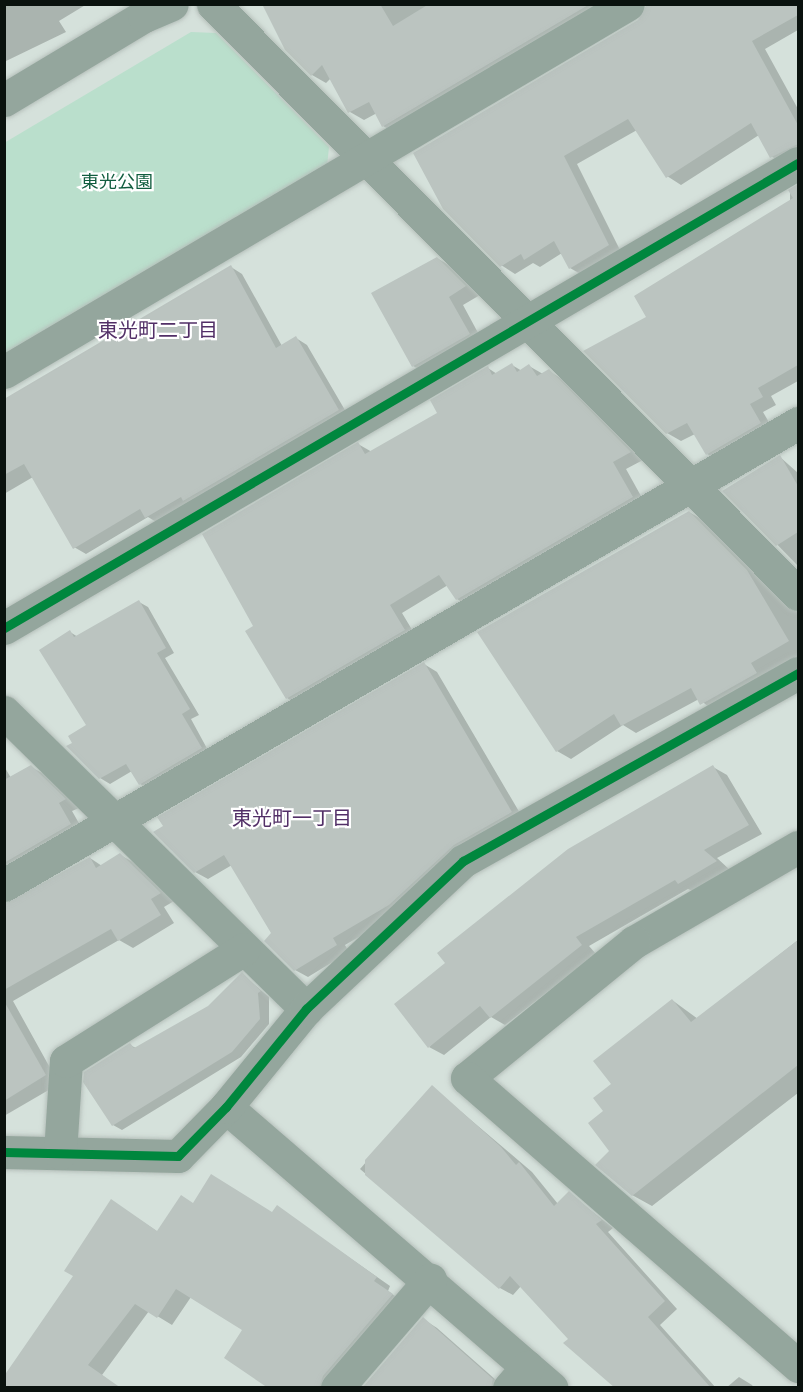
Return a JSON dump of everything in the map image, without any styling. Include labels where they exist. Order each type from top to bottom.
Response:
[{"type":"street","points":[[4,100],[144,16],[172,4]]},
{"type":"street","points":[[213,4],[798,594]]},
{"type":"street","points":[[4,372],[628,4]]},
{"type":"street","points":[[4,628],[798,163]]},
{"type":"street","points":[[4,885],[798,423]]},
{"type":"street","points":[[4,1152],[178,1156],[226,1107],[306,1009],[464,861],[798,673]]},
{"type":"street","points":[[4,712],[306,1009]]},
{"type":"street","points":[[798,847],[634,942],[467,1078],[798,1366]]},
{"type":"street","points":[[60,1153],[66,1060],[244,949]]},
{"type":"street","points":[[226,1107],[430,1280],[518,1377],[552,1388]]},
{"type":"street","points":[[337,1388],[430,1280]]},
{"type":"green space","name":"東光公園","points":[[191,32],[216,33],[329,147],[327,166],[5,358],[4,143]]},
{"type":"building","points":[[262,4],[380,4],[393,26],[429,4],[590,4],[382,127],[369,102],[348,113],[322,65],[311,76],[285,50]]},
{"type":"building","points":[[647,4],[798,4],[798,15],[752,41],[798,125],[798,144],[770,158],[751,123],[666,178],[628,119],[564,156],[609,245],[569,269],[554,241],[524,260],[521,254],[500,267],[443,209],[413,153],[638,20]]},
{"type":"building","points":[[798,184],[798,365],[758,388],[763,397],[750,404],[761,423],[706,455],[687,423],[666,434],[583,351],[646,317],[634,296],[793,198],[788,190]]},
{"type":"building","points":[[437,257],[466,286],[449,297],[470,334],[412,367],[371,293]]},
{"type":"building","points":[[231,265],[276,348],[296,336],[339,410],[183,501],[181,497],[145,518],[140,509],[73,549],[24,464],[4,475],[4,399]]},
{"type":"building","points":[[512,363],[517,372],[529,364],[537,376],[549,369],[631,452],[613,462],[633,497],[456,600],[439,575],[390,605],[405,630],[286,699],[245,631],[253,626],[202,534],[358,442],[365,454],[437,413],[430,400],[488,366],[492,375]]},
{"type":"building","points":[[780,455],[798,486],[798,532],[776,546],[722,491]]},
{"type":"building","points":[[689,511],[747,570],[789,641],[751,663],[757,673],[700,705],[691,688],[621,726],[614,714],[556,752],[477,632]]},
{"type":"building","points":[[139,600],[166,648],[157,653],[190,709],[182,714],[202,748],[139,785],[126,764],[99,779],[66,746],[72,743],[68,736],[86,725],[39,650],[70,630],[74,637]]},
{"type":"building","points":[[424,662],[512,812],[454,845],[389,905],[333,938],[337,945],[294,971],[264,941],[271,933],[224,855],[194,873],[153,832],[163,826],[157,817]]},
{"type":"building","points":[[31,765],[66,799],[59,803],[71,824],[4,863],[4,780]]},
{"type":"building","points":[[713,765],[749,825],[704,850],[717,861],[678,884],[675,880],[576,937],[582,945],[490,1018],[480,1006],[428,1048],[394,1004],[445,963],[437,953],[568,849]]},
{"type":"building","points":[[120,853],[161,893],[151,899],[161,915],[118,941],[111,929],[4,990],[4,904],[90,857],[96,868]]},
{"type":"building","points":[[798,940],[798,1065],[632,1196],[595,1165],[609,1151],[588,1123],[603,1111],[593,1098],[611,1084],[593,1061],[672,999],[691,1022]]},
{"type":"building","points":[[242,972],[261,991],[258,993],[260,1019],[232,1052],[112,1126],[83,1082],[84,1072],[130,1043],[134,1048],[208,1006]]},
{"type":"building","points":[[4,1001],[46,1075],[4,1101]]},
{"type":"building","points":[[432,1085],[501,1147],[516,1165],[519,1162],[554,1206],[569,1191],[602,1220],[596,1224],[665,1301],[648,1317],[711,1388],[615,1388],[563,1343],[568,1339],[510,1276],[499,1289],[365,1175],[365,1160]]},
{"type":"building","points":[[211,1174],[272,1212],[277,1205],[377,1277],[374,1281],[393,1294],[323,1376],[319,1388],[268,1388],[224,1358],[242,1330],[176,1289],[157,1318],[135,1304],[88,1365],[121,1388],[4,1388],[4,1376],[73,1276],[64,1271],[111,1199],[157,1231],[181,1195],[193,1203]]},
{"type":"building","points":[[423,1317],[493,1379],[491,1388],[362,1388]]},
{"type":"cycle path","points":[[4,628],[798,163]]},
{"type":"cycle path","points":[[4,1152],[178,1156],[226,1107],[306,1009],[463,861],[798,673]]},
{"type":"district","name":"東光町二丁目","points":[[158,331]]},
{"type":"district","name":"東光町一丁目","points":[[292,819]]}]
